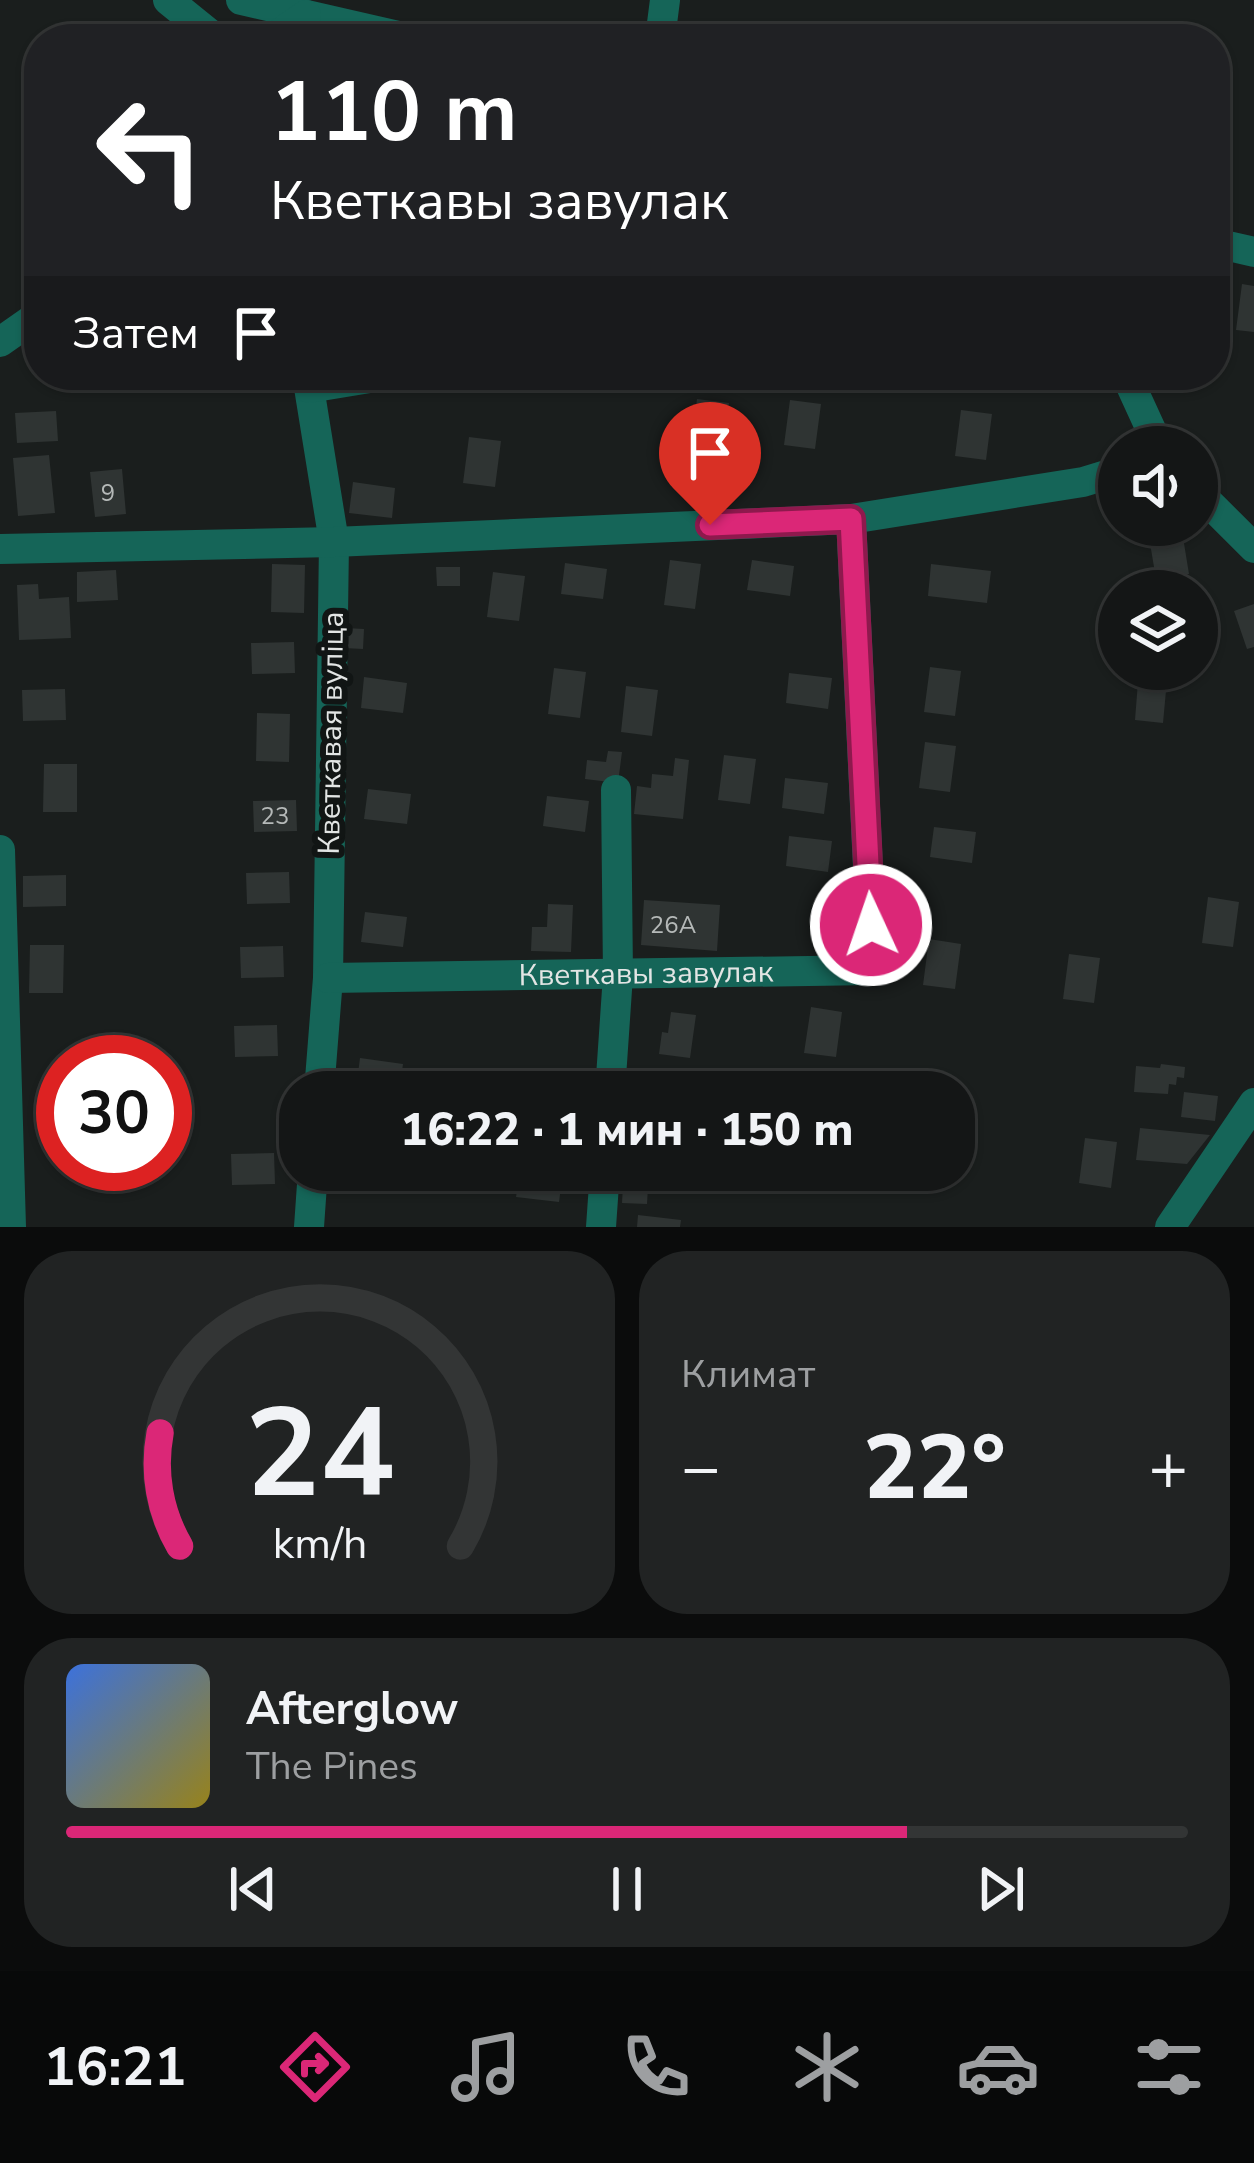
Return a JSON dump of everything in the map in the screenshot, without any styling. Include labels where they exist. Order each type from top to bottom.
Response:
[{"type":"street","points":[[169,0],[198,24]]},
{"type":"street","points":[[241,0],[343,24]]},
{"type":"street","points":[[294,24],[306,16]]},
{"type":"street","name":"Кветкавая вуліца","points":[[309,390],[334,542],[328,978],[321,1071]]},
{"type":"street","points":[[1133,390],[1149,426]]},
{"type":"street","points":[[0,549],[334,542],[851,519],[1098,477]]},
{"type":"street","points":[[1218,512],[1254,548]]},
{"type":"street","name":"Кветкавы завулак","points":[[328,978],[873,970],[851,519]]},
{"type":"street","points":[[611,1071],[618,974],[616,790]]},
{"type":"street","points":[[0,850],[11,1227]]},
{"type":"street","points":[[1170,1227],[1254,1103]]},
{"type":"street","points":[[309,1227],[312,1191]]},
{"type":"street","points":[[602,1227],[604,1191]]},
{"type":"building","points":[[1242,284],[1254,286],[1254,332],[1236,330]]},
{"type":"building","points":[[697,399],[729,403],[722,449],[691,445]]},
{"type":"building","points":[[790,400],[821,404],[815,449],[784,445]]},
{"type":"building","points":[[961,410],[992,414],[986,460],[955,456]]},
{"type":"building","points":[[56,411],[58,441],[17,443],[15,413]]},
{"type":"building","points":[[469,437],[501,441],[495,487],[463,483]]},
{"type":"building","points":[[49,455],[55,513],[18,516],[13,458]]},
{"type":"building","points":[[122,469],[126,514],[95,517],[90,472]]},
{"type":"building","points":[[353,482],[395,488],[392,518],[349,513]]},
{"type":"building","points":[[1150,546],[1184,546],[1188,570],[1154,570]]},
{"type":"building","points":[[670,560],[701,564],[695,609],[664,605]]},
{"type":"building","points":[[752,560],[794,566],[790,596],[747,590]]},
{"type":"building","points":[[565,563],[607,569],[603,599],[561,594]]},
{"type":"building","points":[[272,564],[305,565],[304,613],[271,612]]},
{"type":"building","points":[[931,564],[991,571],[987,603],[928,596]]},
{"type":"building","points":[[436,567],[460,567],[460,586],[437,586]]},
{"type":"building","points":[[116,570],[118,600],[77,602],[77,572]]},
{"type":"building","points":[[493,572],[525,576],[519,621],[487,617]]},
{"type":"building","points":[[38,584],[39,599],[69,597],[71,638],[19,640],[17,585]]},
{"type":"building","points":[[1254,604],[1254,647],[1247,649],[1234,611]]},
{"type":"building","points":[[345,628],[364,629],[363,649],[344,648]]},
{"type":"building","points":[[294,642],[295,673],[252,674],[251,643]]},
{"type":"building","points":[[930,667],[961,671],[955,716],[924,712]]},
{"type":"building","points":[[554,668],[586,672],[580,718],[548,714]]},
{"type":"building","points":[[789,673],[832,678],[828,709],[786,703]]},
{"type":"building","points":[[364,677],[407,683],[403,713],[361,708]]},
{"type":"building","points":[[626,686],[658,690],[652,736],[621,732]]},
{"type":"building","points":[[65,689],[66,720],[23,721],[22,690]]},
{"type":"building","points":[[1137,690],[1166,690],[1163,723],[1135,720]]},
{"type":"building","points":[[257,713],[290,714],[289,762],[256,761]]},
{"type":"building","points":[[925,742],[956,746],[950,792],[919,788]]},
{"type":"building","points":[[608,751],[622,752],[618,783],[585,779],[587,760],[606,762]]},
{"type":"building","points":[[724,755],[756,759],[750,804],[718,800]]},
{"type":"building","points":[[675,758],[689,760],[683,819],[634,814],[637,786],[651,788],[652,774],[673,776]]},
{"type":"building","points":[[44,764],[77,764],[77,812],[43,812]]},
{"type":"building","points":[[785,778],[828,783],[824,814],[782,808]]},
{"type":"building","points":[[368,789],[411,794],[407,824],[364,819]]},
{"type":"building","points":[[547,796],[589,801],[585,832],[543,826]]},
{"type":"building","points":[[296,800],[297,831],[254,832],[253,801]]},
{"type":"building","points":[[934,827],[976,832],[972,863],[930,857]]},
{"type":"building","points":[[789,836],[832,841],[828,872],[786,866]]},
{"type":"building","points":[[289,872],[290,903],[247,904],[246,873]]},
{"type":"building","points":[[66,875],[66,906],[23,907],[23,876]]},
{"type":"building","points":[[1208,897],[1239,902],[1233,947],[1202,943]]},
{"type":"building","points":[[644,900],[720,905],[717,951],[641,945]]},
{"type":"building","points":[[548,904],[573,905],[571,952],[531,951],[532,927],[547,927]]},
{"type":"building","points":[[365,912],[407,917],[403,947],[361,942]]},
{"type":"building","points":[[929,939],[961,944],[955,989],[923,985]]},
{"type":"building","points":[[30,945],[64,945],[63,993],[29,993]]},
{"type":"building","points":[[283,946],[284,977],[241,978],[240,947]]},
{"type":"building","points":[[1069,954],[1100,958],[1094,1003],[1063,999]]},
{"type":"building","points":[[811,1007],[842,1012],[836,1057],[804,1053]]},
{"type":"building","points":[[671,1012],[696,1015],[690,1058],[659,1054]]},
{"type":"building","points":[[277,1025],[278,1056],[235,1057],[234,1026]]},
{"type":"building","points":[[360,1058],[403,1064],[402,1071],[358,1071]]},
{"type":"building","points":[[1161,1064],[1185,1067],[1184,1078],[1169,1084],[1168,1094],[1134,1092],[1136,1066],[1160,1068]]},
{"type":"building","points":[[1184,1092],[1218,1096],[1215,1121],[1181,1117]]},
{"type":"building","points":[[1140,1128],[1210,1135],[1187,1164],[1136,1160]]},
{"type":"building","points":[[1085,1138],[1117,1142],[1111,1188],[1079,1183]]},
{"type":"building","points":[[274,1153],[275,1184],[232,1185],[231,1154]]},
{"type":"building","points":[[517,1191],[560,1191],[559,1202],[516,1197]]},
{"type":"building","points":[[623,1191],[648,1191],[647,1204],[622,1203]]},
{"type":"building","points":[[638,1215],[681,1220],[680,1227],[637,1227]]},
{"type":"route","points":[[710,525],[851,519],[871,925]]}]
